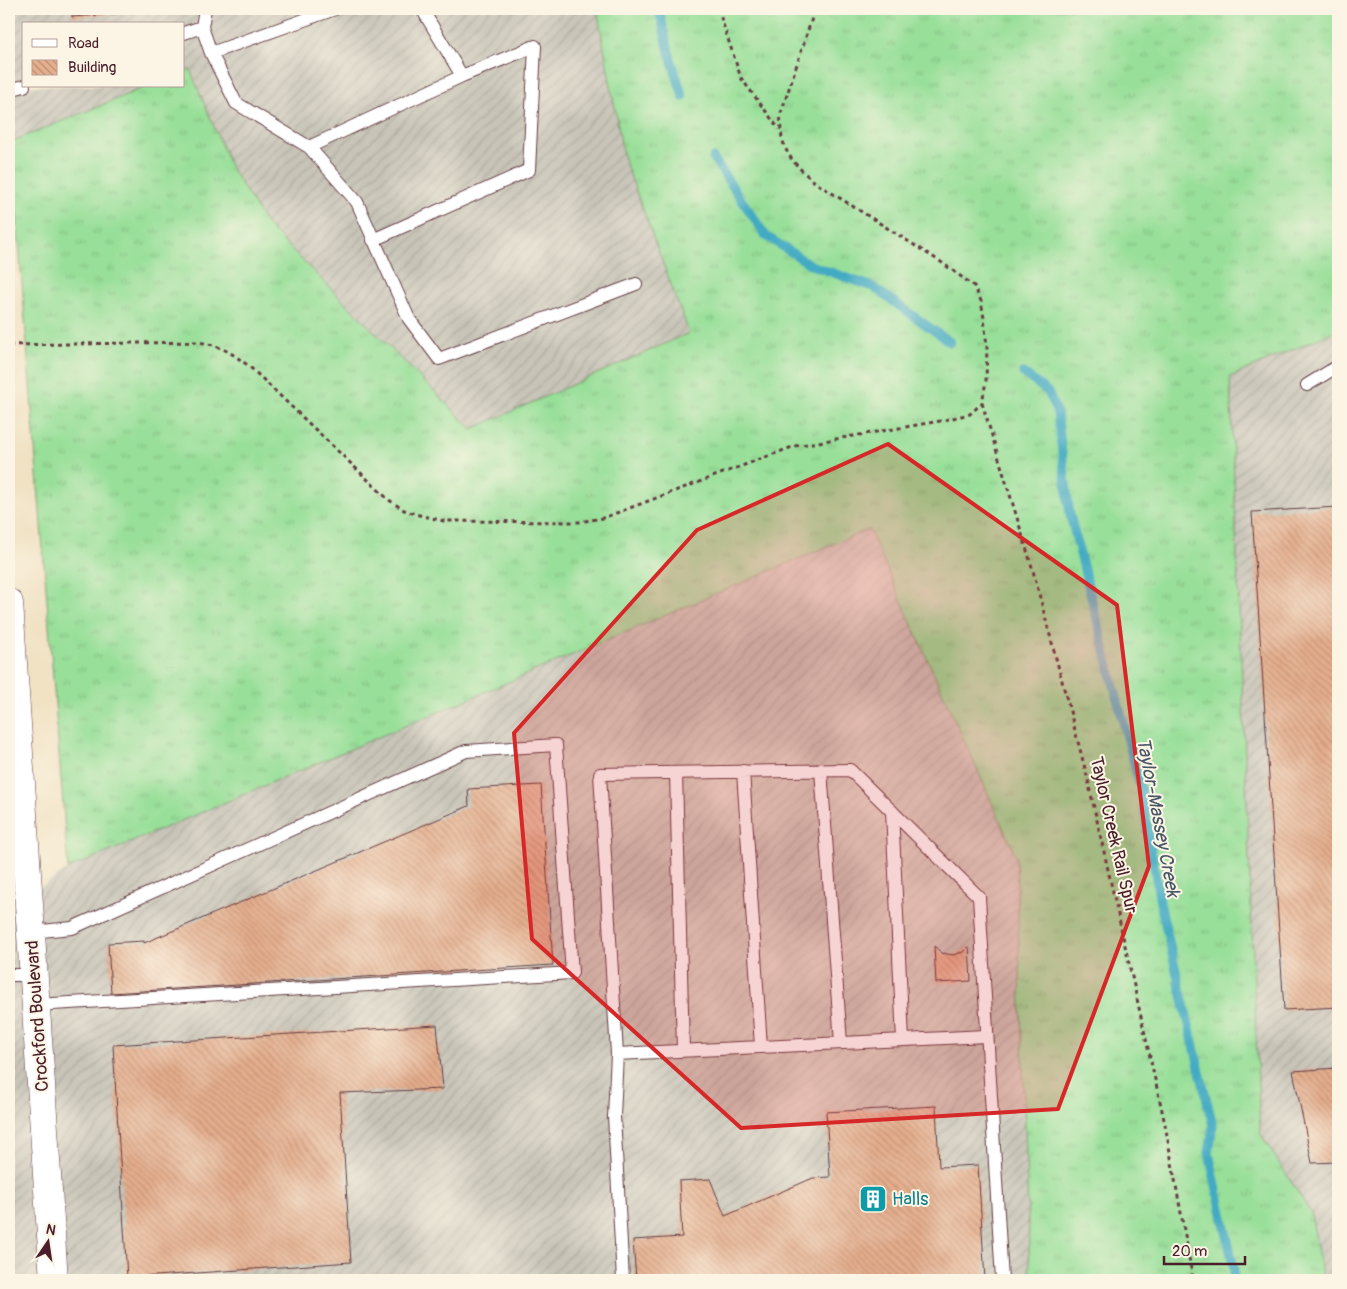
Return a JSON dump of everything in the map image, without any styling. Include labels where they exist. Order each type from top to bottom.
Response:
[{"type":"street","name":"Crockford Boulevard","points":[[9,603],[31,932],[21,975],[36,1005],[54,1280]]},
{"type":"lane","points":[[206,9],[202,27],[211,52],[236,103],[309,147],[357,202],[409,319],[439,359],[636,284]]},
{"type":"lane","points":[[211,52],[335,9]]},
{"type":"lane","points":[[422,9],[462,76]]},
{"type":"lane","points":[[185,33],[202,27]]},
{"type":"lane","points":[[309,147],[462,76],[535,46],[529,170],[373,240]]},
{"type":"lane","points":[[9,90],[22,87]]},
{"type":"lane","points":[[1307,385],[1338,366]]},
{"type":"lane","points":[[31,932],[72,928],[466,751],[556,745],[572,973],[36,1005]]},
{"type":"lane","points":[[821,770],[841,1043]]},
{"type":"lane","points":[[623,1280],[614,1116],[617,1054],[600,774],[821,770],[850,770],[979,897],[1002,1280]]},
{"type":"lane","points":[[743,772],[761,1047]]},
{"type":"lane","points":[[676,773],[684,1050]]},
{"type":"lane","points":[[892,812],[904,1040]]},
{"type":"lane","points":[[617,1054],[986,1036]]},
{"type":"path","points":[[718,9],[741,78],[780,129]]},
{"type":"path","points":[[9,345],[199,342],[216,345],[237,356],[250,367],[389,500],[404,510],[444,521],[565,522],[603,518],[795,446],[970,414],[982,403],[986,382],[987,347],[981,301],[974,286],[942,262],[866,215],[805,174],[799,169],[785,149],[780,129],[781,113],[815,9]]},
{"type":"path","name":"Taylor Creek Rail Spur","points":[[982,403],[1032,567],[1087,776],[1165,1124],[1193,1280]]},
{"type":"highlighted area","points":[[888,444],[1117,605],[1149,866],[1058,1109],[741,1128],[532,939],[514,733],[697,530]]},
{"type":"shaded area","points":[[9,9],[597,9],[689,333],[472,429],[268,226],[231,168],[191,69],[185,72],[185,22],[22,22],[22,88],[143,88],[11,142],[9,137]]},
{"type":"shaded area","points":[[1338,330],[1338,1280],[1323,1280],[1311,1213],[1260,1133],[1230,376]]},
{"type":"shaded area","points":[[869,529],[1016,856],[1030,1280],[9,1280],[9,909],[68,869]]},
{"type":"green space","points":[[597,9],[1338,9],[1338,330],[1230,377],[1260,1133],[1311,1213],[1323,1280],[1030,1280],[1016,856],[869,529],[68,869],[11,142],[143,88],[185,88],[185,72],[190,69],[231,168],[268,226],[472,429],[689,333],[624,159]]},
{"type":"building","points":[[72,9],[167,9],[167,10],[72,17]]},
{"type":"building","points":[[1338,507],[1338,1007],[1284,1010],[1252,512]]},
{"type":"building","points":[[541,785],[553,965],[111,993],[108,943],[144,941],[144,943],[469,806],[468,789]]},
{"type":"building","points":[[934,946],[942,953],[953,955],[963,952],[969,946],[971,981],[936,983]]},
{"type":"building","points":[[437,1025],[443,1089],[340,1093],[351,1262],[127,1278],[113,1045]]},
{"type":"building","points":[[1338,1068],[1338,1162],[1312,1163],[1293,1071]]},
{"type":"building","name":"Halls","points":[[936,1106],[939,1167],[978,1165],[985,1280],[636,1280],[633,1240],[682,1237],[679,1181],[710,1179],[725,1216],[813,1178],[830,1177],[826,1112]]},
{"type":"waterway","name":"Taylor-Massey Creek","points":[[659,9],[669,52],[683,97]]},
{"type":"waterway","name":"Taylor-Massey Creek","points":[[713,158],[766,236],[811,265],[873,287],[950,342]]},
{"type":"waterway","name":"Taylor-Massey Creek","points":[[1023,373],[1048,392],[1057,413],[1070,515],[1142,795],[1160,903],[1213,1126],[1209,1153],[1234,1269],[1234,1280]]},
{"type":"place","name":"Halls","points":[[873,1199]]}]
